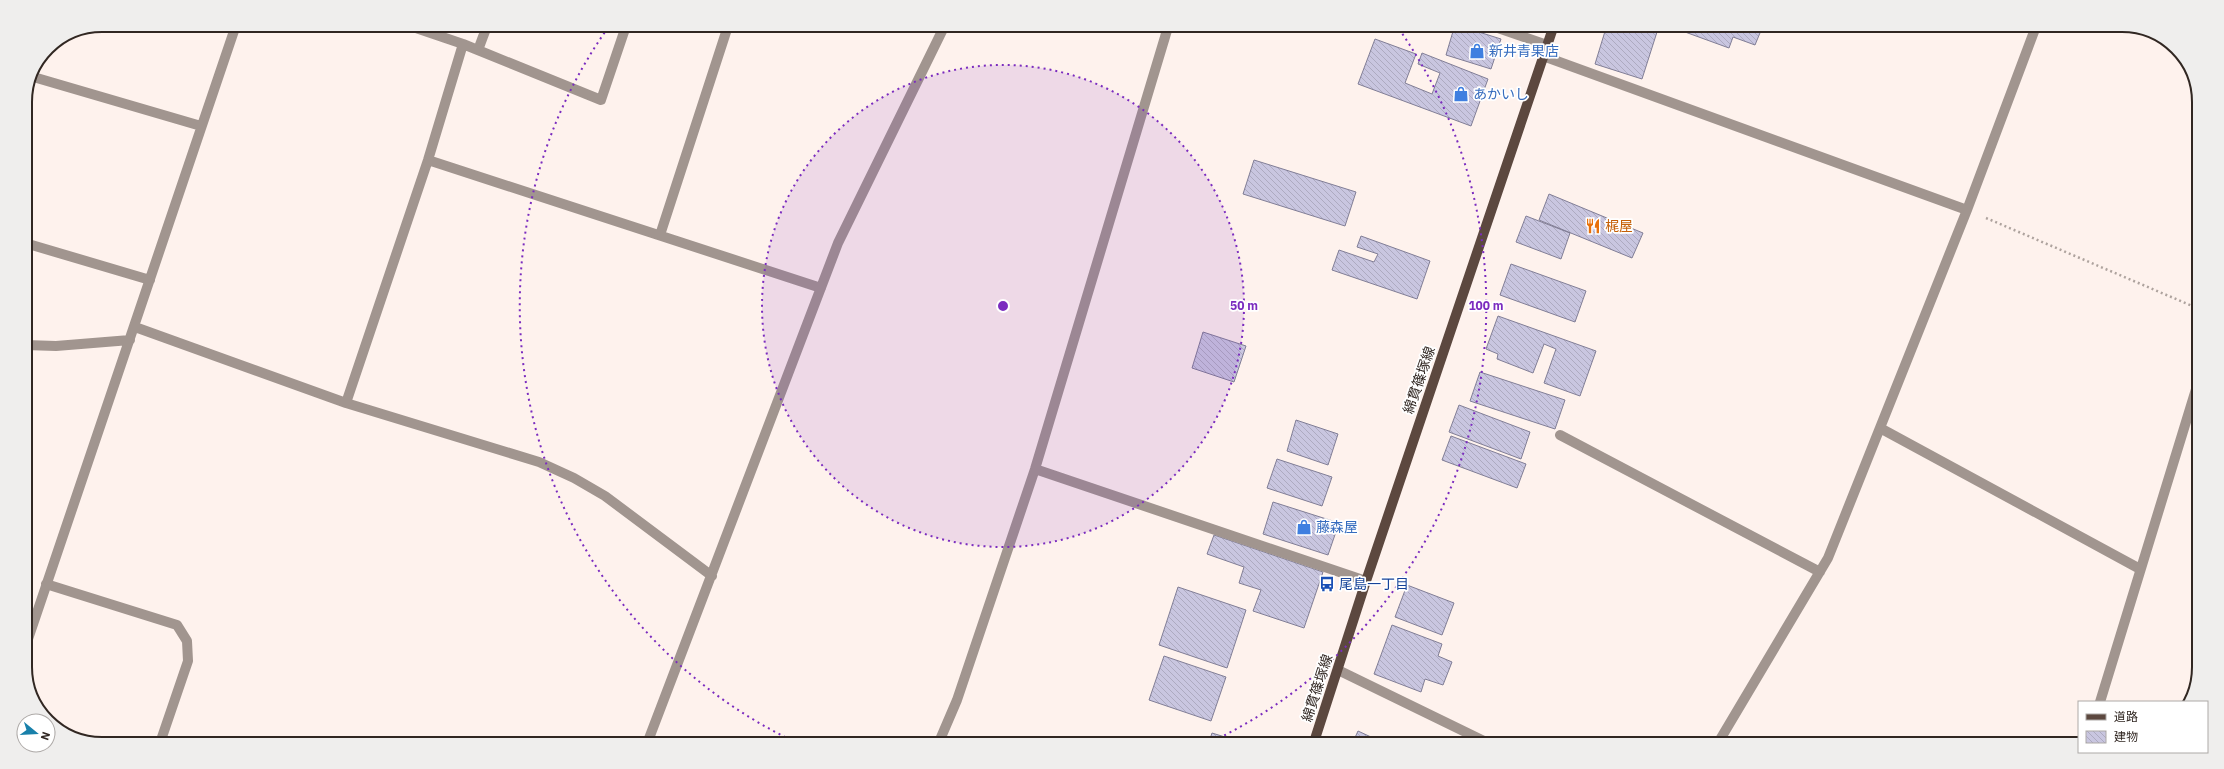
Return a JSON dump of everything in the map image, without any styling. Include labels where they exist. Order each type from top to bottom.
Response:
[{"type":"main road","name":"綿貫篠塚線","points":[[1316,737],[1366,582],[1552,32]]},
{"type":"street","points":[[32,627],[135,327],[234,32]]},
{"type":"street","points":[[428,32],[463,44],[601,100],[624,32]]},
{"type":"street","points":[[478,50],[485,32]]},
{"type":"street","points":[[660,235],[726,32]]},
{"type":"street","points":[[650,737],[838,243],[942,32]]},
{"type":"street","points":[[941,737],[957,700],[1035,469],[1166,32]]},
{"type":"street","points":[[1510,32],[1547,45]]},
{"type":"street","points":[[1722,737],[1828,558],[1967,210],[2034,32]]},
{"type":"street","points":[[346,403],[428,160],[463,44]]},
{"type":"street","points":[[1543,56],[1967,210]]},
{"type":"street","points":[[36,78],[201,126]]},
{"type":"street","points":[[428,160],[821,288]]},
{"type":"street","points":[[32,245],[150,280]]},
{"type":"street","points":[[135,327],[346,403],[539,462],[574,478],[605,496],[712,576]]},
{"type":"street","points":[[32,346],[56,346],[130,340]]},
{"type":"street","points":[[2100,701],[2192,402]]},
{"type":"street","points":[[1880,428],[2140,569]]},
{"type":"street","points":[[1560,435],[1820,572]]},
{"type":"street","points":[[1035,469],[1366,582]]},
{"type":"street","points":[[46,584],[177,625],[187,641],[188,661],[162,737]]},
{"type":"street","points":[[1338,670],[1476,737]]},
{"type":"path","points":[[1967,210],[2192,306]]},
{"type":"building","points":[[1453,32],[1479,32],[1501,39],[1491,69],[1446,55]]},
{"type":"building","points":[[1605,32],[1657,32],[1642,79],[1595,64]]},
{"type":"building","points":[[1685,32],[1760,32],[1755,45],[1733,37],[1729,48]]},
{"type":"building","points":[[1375,39],[1416,54],[1405,83],[1432,94],[1440,73],[1418,64],[1422,53],[1488,79],[1471,126],[1358,84]]},
{"type":"building","points":[[1254,160],[1356,192],[1345,226],[1243,194]]},
{"type":"building","points":[[1549,194],[1643,233],[1632,258],[1539,220]]},
{"type":"building","points":[[1526,216],[1570,233],[1561,259],[1516,242]]},
{"type":"building","points":[[1361,236],[1430,261],[1417,299],[1332,270],[1339,250],[1374,262],[1378,254],[1357,247]]},
{"type":"building","points":[[1511,264],[1586,291],[1575,322],[1500,295]]},
{"type":"building","points":[[1498,316],[1596,351],[1580,396],[1544,383],[1556,349],[1544,344],[1533,373],[1497,359],[1498,354],[1486,349]]},
{"type":"building","points":[[1203,332],[1246,346],[1234,382],[1192,368]]},
{"type":"building","points":[[1480,372],[1565,400],[1555,429],[1470,401]]},
{"type":"building","points":[[1459,405],[1530,432],[1521,459],[1449,432]]},
{"type":"building","points":[[1296,420],[1338,434],[1328,465],[1287,451]]},
{"type":"building","points":[[1451,436],[1526,464],[1517,488],[1442,460]]},
{"type":"building","points":[[1277,459],[1332,477],[1322,506],[1267,488]]},
{"type":"building","points":[[1273,502],[1339,523],[1328,555],[1263,534]]},
{"type":"building","points":[[1214,535],[1323,572],[1304,628],[1253,611],[1261,590],[1239,583],[1244,567],[1207,554]]},
{"type":"building","points":[[1407,585],[1454,603],[1442,635],[1395,617]]},
{"type":"building","points":[[1178,587],[1246,610],[1227,668],[1159,645]]},
{"type":"building","points":[[1392,625],[1442,644],[1438,656],[1452,662],[1443,685],[1425,679],[1421,692],[1374,674]]},
{"type":"building","points":[[1164,656],[1226,677],[1211,721],[1149,700]]},
{"type":"building","points":[[1358,731],[1371,737],[1355,737]]},
{"type":"building","points":[[1212,733],[1225,737],[1211,737]]},
{"type":"place","name":"新井青果店","points":[[1477,51]]},
{"type":"place","name":"あかいし","points":[[1461,94]]},
{"type":"place","name":"梶屋","points":[[1593,226]]},
{"type":"place","name":"藤森屋","points":[[1304,527]]},
{"type":"place","name":"尾島一丁目","points":[[1327,584]]}]
